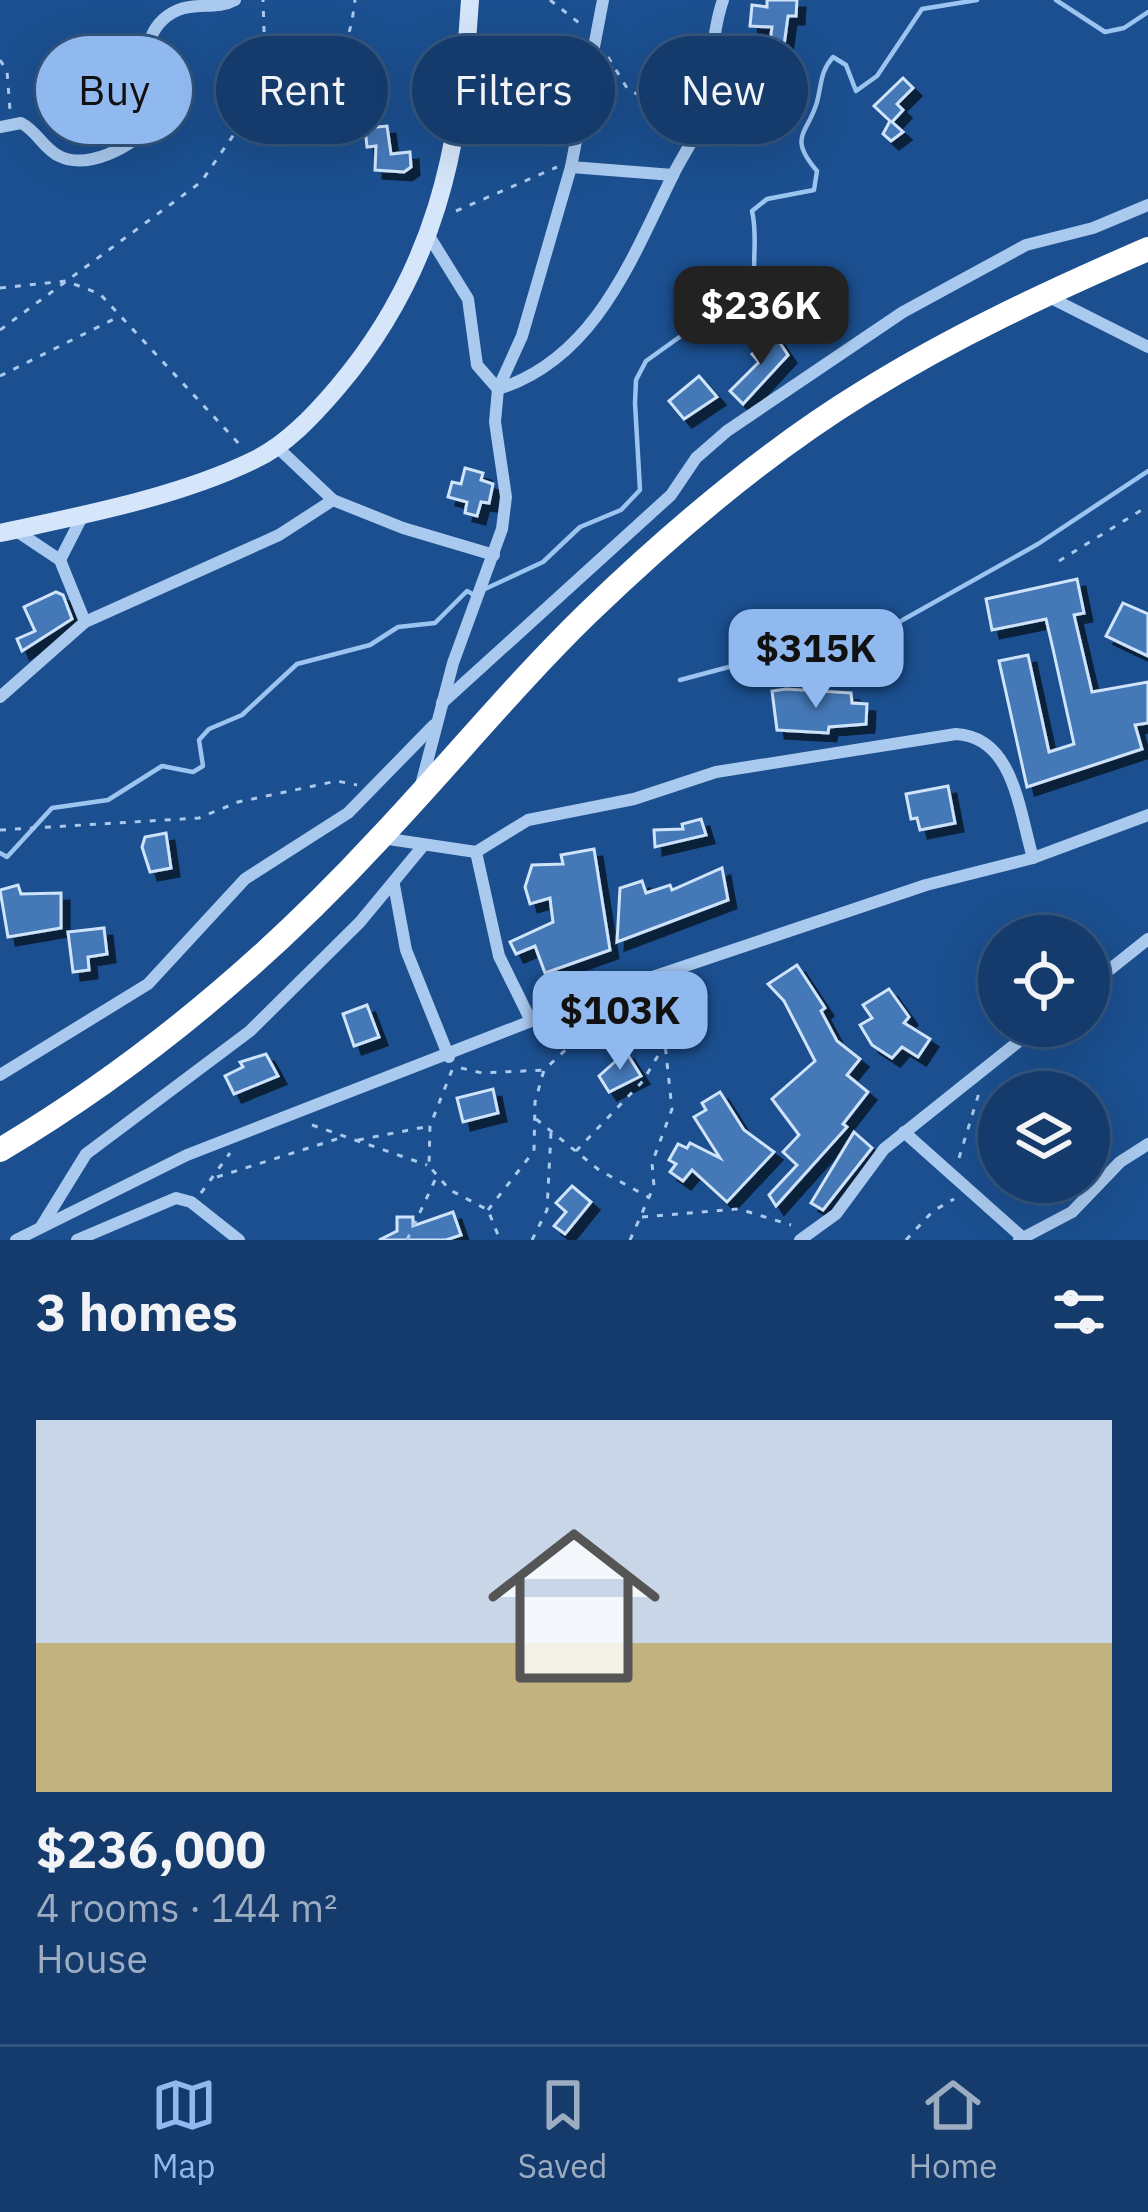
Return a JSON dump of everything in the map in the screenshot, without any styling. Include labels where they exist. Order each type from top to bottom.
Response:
[{"type":"highway","points":[[0,1150],[120,1072],[241,976],[381,838],[585,616],[748,476],[862,393],[1044,294],[1148,249]]},
{"type":"street","points":[[5,125],[32,129],[52,153],[71,160],[114,150],[149,125],[145,56],[160,23],[175,11],[235,0]]},
{"type":"street","points":[[7,531],[255,460],[319,410],[368,352],[433,227],[450,166],[470,0]]},
{"type":"street","points":[[593,36],[603,0]]},
{"type":"street","points":[[716,36],[723,0]]},
{"type":"street","points":[[418,793],[442,703],[494,555],[506,497],[495,422],[498,389],[522,336],[575,144]]},
{"type":"street","points":[[498,389],[527,380],[548,366],[613,298],[689,144]]},
{"type":"street","points":[[571,167],[673,175]]},
{"type":"street","points":[[442,703],[671,495],[696,458],[727,431],[852,345],[984,265],[1025,245],[1093,228],[1148,206]]},
{"type":"street","points":[[433,227],[468,299],[477,365],[498,389]]},
{"type":"street","points":[[1044,294],[1148,347]]},
{"type":"street","points":[[276,446],[334,500],[404,528],[494,555]]},
{"type":"street","points":[[0,697],[85,622],[279,535],[334,500]]},
{"type":"street","points":[[59,560],[85,512]]},
{"type":"street","points":[[7,531],[59,560],[85,622]]},
{"type":"street","points":[[0,1075],[148,984],[245,880],[301,848],[373,790],[438,722]]},
{"type":"street","points":[[381,838],[476,852],[528,820],[634,799],[716,772],[956,734],[976,735],[992,744],[1007,771],[1033,858]]},
{"type":"street","points":[[16,1240],[239,1135],[451,1061],[531,1021],[592,998],[926,885],[1033,858],[1148,815]]},
{"type":"street","points":[[40,1228],[86,1154],[250,1031],[394,885],[423,846]]},
{"type":"street","points":[[476,852],[499,956],[531,1021]]},
{"type":"street","points":[[394,885],[406,950],[451,1061]]},
{"type":"street","points":[[1110,969],[1148,939]]},
{"type":"street","points":[[806,1237],[836,1214],[869,1163],[1010,1047]]},
{"type":"street","points":[[904,1132],[1021,1239],[1072,1213],[1120,1162],[1148,1144]]},
{"type":"street","points":[[77,1240],[157,1202],[190,1202],[239,1240]]},
{"type":"path","points":[[263,0],[264,36]]},
{"type":"path","points":[[348,36],[355,0]]},
{"type":"path","points":[[550,0],[593,36]]},
{"type":"path","points":[[0,60],[7,70],[5,125]]},
{"type":"path","points":[[615,70],[627,88],[639,95]]},
{"type":"path","points":[[0,330],[201,182],[227,144]]},
{"type":"path","points":[[433,227],[538,174],[571,167]]},
{"type":"path","points":[[0,287],[66,281],[100,294],[255,460]]},
{"type":"path","points":[[0,376],[120,316]]},
{"type":"path","points":[[1059,561],[1148,506]]},
{"type":"path","points":[[0,830],[199,818],[238,802],[337,781],[373,790]]},
{"type":"path","points":[[630,1240],[650,1198],[652,1163],[672,1109],[668,1039],[656,974]]},
{"type":"path","points":[[488,1210],[534,1150],[534,1118],[544,1070],[588,1029],[592,998]]},
{"type":"path","points":[[576,1151],[644,1081],[668,1039]]},
{"type":"path","points":[[500,1240],[488,1210],[436,1178],[429,1166],[430,1126],[451,1061],[482,1073],[544,1070]]},
{"type":"path","points":[[947,1174],[975,1116],[980,1069]]},
{"type":"path","points":[[290,1116],[429,1166]]},
{"type":"path","points":[[534,1118],[650,1198]]},
{"type":"path","points":[[356,1141],[430,1126]]},
{"type":"path","points":[[534,1240],[547,1210],[551,1131]]},
{"type":"path","points":[[190,1202],[217,1178],[239,1135]]},
{"type":"path","points":[[217,1178],[342,1137]]},
{"type":"path","points":[[407,1240],[436,1178]]},
{"type":"path","points":[[906,1240],[933,1211],[967,1192]]},
{"type":"path","points":[[640,1217],[739,1209],[806,1237]]},
{"type":"building","points":[[767,0],[797,0],[796,16],[788,16],[785,36],[771,36],[772,27],[750,26],[752,5],[767,7]]},
{"type":"building","points":[[903,78],[913,88],[897,104],[903,110],[892,122],[903,132],[891,141],[883,134],[890,121],[874,106]]},
{"type":"building","points":[[388,133],[391,154],[410,152],[411,167],[404,172],[375,170],[376,146],[367,147],[388,144]]},
{"type":"building","points":[[774,334],[788,355],[743,404],[730,391],[759,362],[752,354]]},
{"type":"building","points":[[699,376],[717,397],[684,419],[669,401]]},
{"type":"building","points":[[465,468],[483,473],[481,480],[493,484],[489,503],[481,502],[477,516],[465,513],[467,502],[448,497],[452,482],[461,484]]},
{"type":"building","points":[[1077,579],[1084,613],[1074,615],[1092,692],[1148,682],[1148,723],[1135,725],[1142,749],[1027,787],[999,661],[1028,655],[1049,752],[1074,744],[1046,619],[992,630],[986,599]]},
{"type":"building","points":[[56,592],[63,595],[72,619],[22,651],[17,639],[35,631],[24,607]]},
{"type":"building","points":[[1123,603],[1148,614],[1148,656],[1106,636]]},
{"type":"building","points":[[772,691],[851,693],[852,703],[867,704],[866,724],[829,727],[828,733],[777,730]]},
{"type":"building","points":[[948,786],[955,823],[920,830],[917,818],[911,819],[906,794]]},
{"type":"building","points":[[701,819],[706,835],[655,847],[654,830],[683,829],[682,824]]},
{"type":"building","points":[[166,833],[171,868],[150,872],[142,847],[145,837]]},
{"type":"building","points":[[594,849],[610,950],[545,973],[535,946],[516,954],[510,942],[553,922],[550,898],[530,904],[525,887],[532,865],[563,864],[561,855]]},
{"type":"building","points":[[722,868],[728,900],[617,942],[620,888],[642,881],[646,893],[670,885],[672,890]]},
{"type":"building","points":[[18,885],[21,894],[61,893],[61,928],[8,937],[0,890]]},
{"type":"building","points":[[104,928],[107,954],[88,957],[89,970],[73,972],[68,932]]},
{"type":"building","points":[[797,965],[825,1008],[821,1011],[837,1041],[860,1059],[847,1075],[868,1092],[843,1124],[847,1127],[776,1206],[769,1195],[797,1165],[783,1152],[799,1135],[772,1099],[815,1061],[784,1001],[768,984]]},
{"type":"building","points":[[889,989],[909,1017],[904,1023],[930,1039],[918,1057],[902,1047],[892,1058],[872,1045],[860,1025],[872,1018],[863,1005]]},
{"type":"building","points":[[367,1005],[379,1037],[354,1046],[343,1014]]},
{"type":"building","points":[[626,1052],[641,1076],[609,1092],[599,1076]]},
{"type":"building","points":[[266,1054],[278,1076],[234,1094],[225,1076],[243,1067],[240,1062]]},
{"type":"building","points":[[493,1089],[498,1113],[463,1122],[457,1098]]},
{"type":"building","points":[[720,1092],[744,1130],[774,1152],[727,1202],[692,1170],[683,1181],[670,1172],[676,1164],[669,1160],[678,1144],[687,1148],[690,1143],[720,1158],[694,1117],[706,1110],[702,1103]]},
{"type":"building","points":[[854,1132],[872,1148],[823,1210],[811,1203]]},
{"type":"building","points":[[572,1186],[591,1202],[565,1234],[554,1226],[566,1212],[556,1203]]},
{"type":"building","points":[[453,1212],[461,1235],[446,1240],[379,1240],[397,1231],[397,1217],[413,1217],[413,1226]]},
{"type":"waterway","points":[[485,589],[543,562],[580,527],[621,510],[640,490],[636,380],[646,361],[755,283],[752,211],[767,199],[814,190],[817,171],[801,142],[833,57],[846,65],[856,91],[877,76],[922,9],[977,0]]},
{"type":"waterway","points":[[1056,0],[1105,32],[1124,28],[1148,12]]},
{"type":"waterway","points":[[680,680],[808,646],[849,647],[867,640],[1038,544],[1148,471]]},
{"type":"waterway","points":[[0,853],[7,857],[52,808],[108,800],[162,766],[193,772],[203,766],[199,740],[209,729],[242,715],[297,664],[370,645],[398,627],[435,623],[467,591],[476,596]]}]
